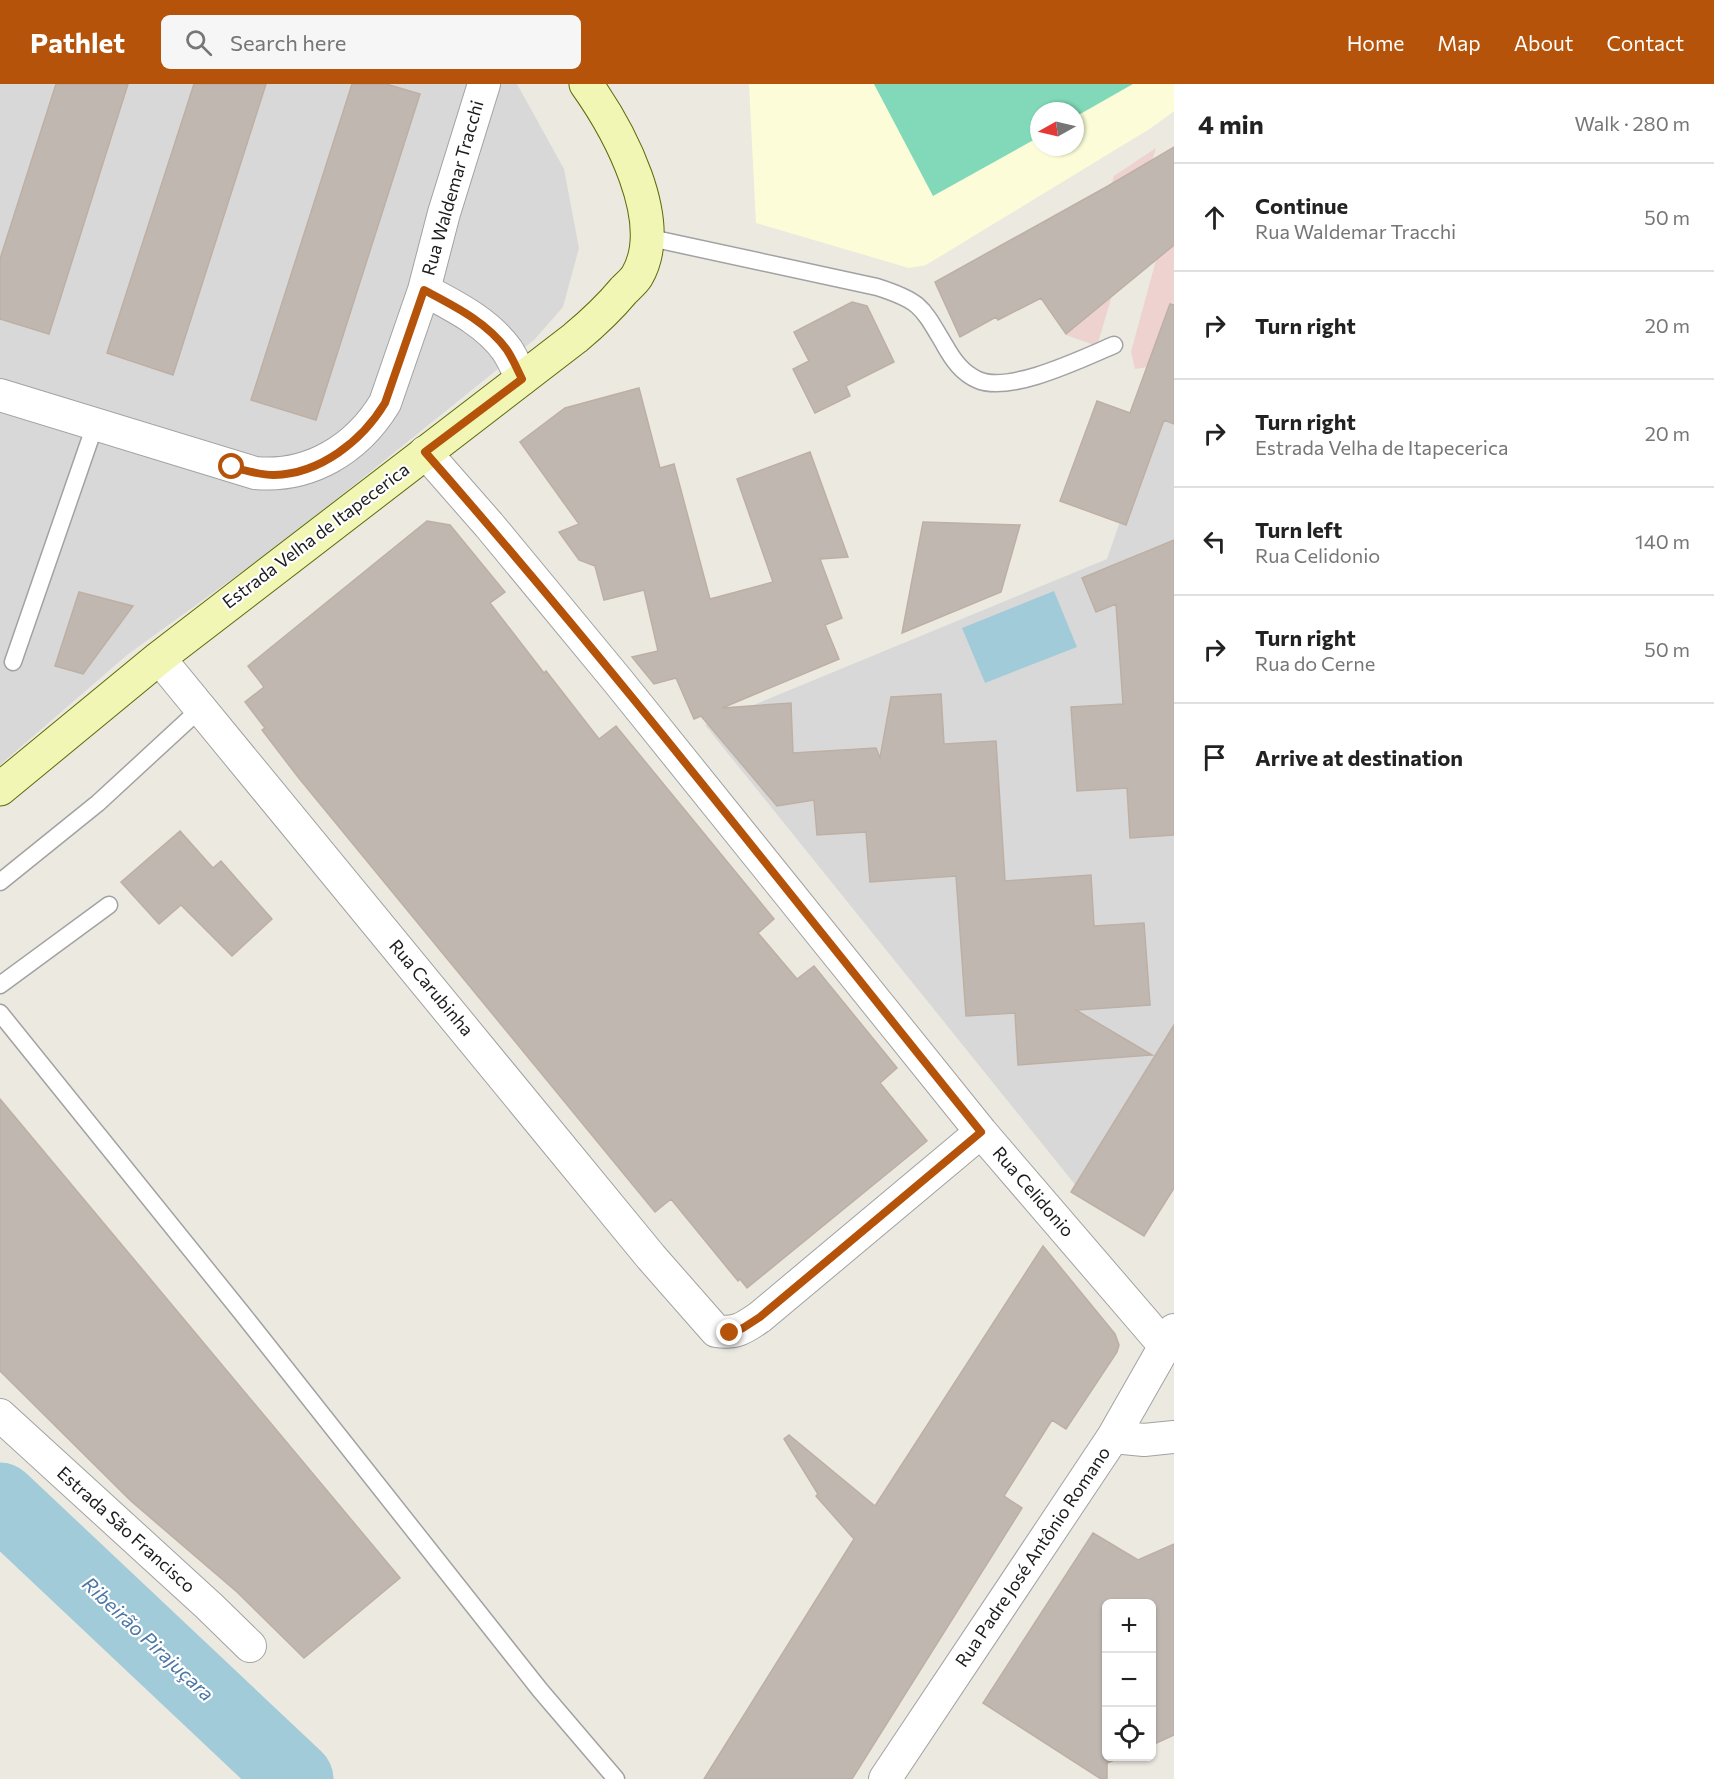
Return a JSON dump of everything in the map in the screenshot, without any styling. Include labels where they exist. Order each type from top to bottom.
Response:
[{"type":"main road","name":"Estrada Velha de Itapecerica","points":[[0,789],[159,658],[591,324],[607,310],[637,276],[646,248],[646,221],[640,188],[628,158],[600,105],[586,84]]},
{"type":"street","name":"Rua Waldemar Tracchi","points":[[0,395],[255,473],[274,475],[297,472],[344,449],[374,420],[385,403],[424,290],[444,213],[484,84]]},
{"type":"street","points":[[424,290],[457,308],[486,328],[507,350],[522,379]]},
{"type":"street","name":"Rua Celidonio","points":[[425,452],[489,525],[618,681],[981,1132],[1169,1338]]},
{"type":"street","name":"Rua Carubinha","points":[[159,658],[716,1331],[730,1333],[760,1317],[981,1132]]},
{"type":"street","name":"Rua Padre José Antônio Romano","points":[[885,1779],[1113,1437],[1169,1338]]},
{"type":"street","name":"Estrada São Francisco","points":[[0,1415],[250,1646]]},
{"type":"street","points":[[1113,1437],[1144,1440],[1174,1437]]},
{"type":"lane","points":[[646,237],[877,287],[903,295],[919,306],[930,319],[960,369],[980,381],[1004,383],[1039,376],[1114,345]]},
{"type":"lane","points":[[13,662],[95,425]]},
{"type":"lane","points":[[0,882],[98,803],[200,709]]},
{"type":"lane","points":[[0,985],[109,905]]},
{"type":"lane","points":[[0,1013],[249,1322],[540,1690],[616,1779]]},
{"type":"shaded area","points":[[0,84],[517,84],[564,169],[579,248],[563,307],[535,339],[287,539],[127,655],[0,765]]},
{"type":"shaded area","points":[[749,84],[1174,84],[1174,111],[1151,128],[926,265],[909,268],[756,223]]},
{"type":"shaded area","points":[[1156,148],[1097,346],[1066,335],[1114,176]]},
{"type":"shaded area","points":[[1174,194],[1174,363],[1135,369],[1131,352]]},
{"type":"shaded area","points":[[1174,365],[1174,1039],[1077,1187],[705,725],[1107,559]]},
{"type":"green space","points":[[874,84],[1133,84],[1084,112],[1084,102],[1030,102],[1030,142],[933,196]]},
{"type":"water","points":[[1054,591],[1077,647],[985,683],[962,628]]},
{"type":"building","points":[[56,84],[128,84],[49,334],[0,319],[0,259]]},
{"type":"building","points":[[194,84],[266,84],[173,375],[107,353]]},
{"type":"building","points":[[352,84],[386,84],[420,94],[316,420],[251,400]]},
{"type":"building","points":[[1174,147],[1174,245],[1066,334],[1041,298],[998,320],[996,317],[960,337],[935,282]]},
{"type":"building","points":[[852,302],[867,306],[894,362],[846,386],[850,396],[815,413],[793,369],[809,361],[794,332]]},
{"type":"building","points":[[1170,304],[1174,305],[1174,424],[1164,420],[1126,525],[1060,501],[1097,401],[1130,413]]},
{"type":"building","points":[[639,388],[660,468],[674,464],[710,599],[773,582],[737,479],[810,452],[848,557],[820,559],[842,618],[825,625],[839,659],[722,708],[791,703],[793,753],[876,748],[880,758],[891,697],[941,694],[944,744],[996,741],[1005,881],[1091,875],[1094,926],[1144,923],[1150,1005],[1076,1010],[1152,1055],[1018,1065],[1015,1013],[966,1016],[956,876],[870,882],[866,832],[817,835],[814,800],[777,806],[701,716],[694,719],[676,678],[654,684],[632,657],[658,651],[644,590],[604,600],[595,566],[579,560],[559,532],[579,524],[520,442],[565,408]]},
{"type":"building","points":[[427,521],[450,525],[505,592],[490,603],[544,673],[546,671],[599,739],[616,726],[774,919],[758,933],[797,979],[814,966],[897,1068],[880,1083],[927,1141],[747,1288],[740,1279],[738,1281],[671,1199],[655,1212],[298,777],[262,730],[265,728],[245,702],[264,687],[248,666]]},
{"type":"building","points":[[923,522],[1020,525],[1001,592],[902,633]]},
{"type":"building","points":[[1174,540],[1174,835],[1130,838],[1127,788],[1077,791],[1071,707],[1123,704],[1116,604],[1096,612],[1082,578]]},
{"type":"building","points":[[79,592],[133,606],[83,674],[55,666]]},
{"type":"building","points":[[180,831],[213,868],[221,861],[272,919],[232,956],[181,905],[159,924],[121,882]]},
{"type":"building","points":[[1174,1025],[1174,1188],[1144,1236],[1071,1192]]},
{"type":"building","points":[[0,1099],[400,1578],[304,1658],[237,1592],[131,1501],[0,1371]]},
{"type":"building","points":[[1043,1246],[1115,1334],[1119,1345],[1117,1352],[1066,1429],[1052,1420],[1004,1496],[1022,1508],[852,1779],[704,1779],[854,1539],[816,1496],[818,1494],[784,1439],[789,1435],[875,1506]]},
{"type":"building","points":[[1093,1533],[1138,1560],[1174,1544],[1174,1735],[1156,1743],[1156,1599],[1102,1599],[1102,1761],[1112,1761],[1107,1763],[1107,1779],[1101,1779],[983,1703]]},
{"type":"waterway","name":"Ribeirão Pirajuçara","points":[[0,1500],[296,1779]]},
{"type":"route","points":[[232,467],[274,475],[297,472],[344,449],[374,420],[385,403],[424,290],[457,308],[486,328],[507,350],[522,379],[425,452],[489,525],[618,681],[981,1132],[760,1317],[730,1333]]}]
